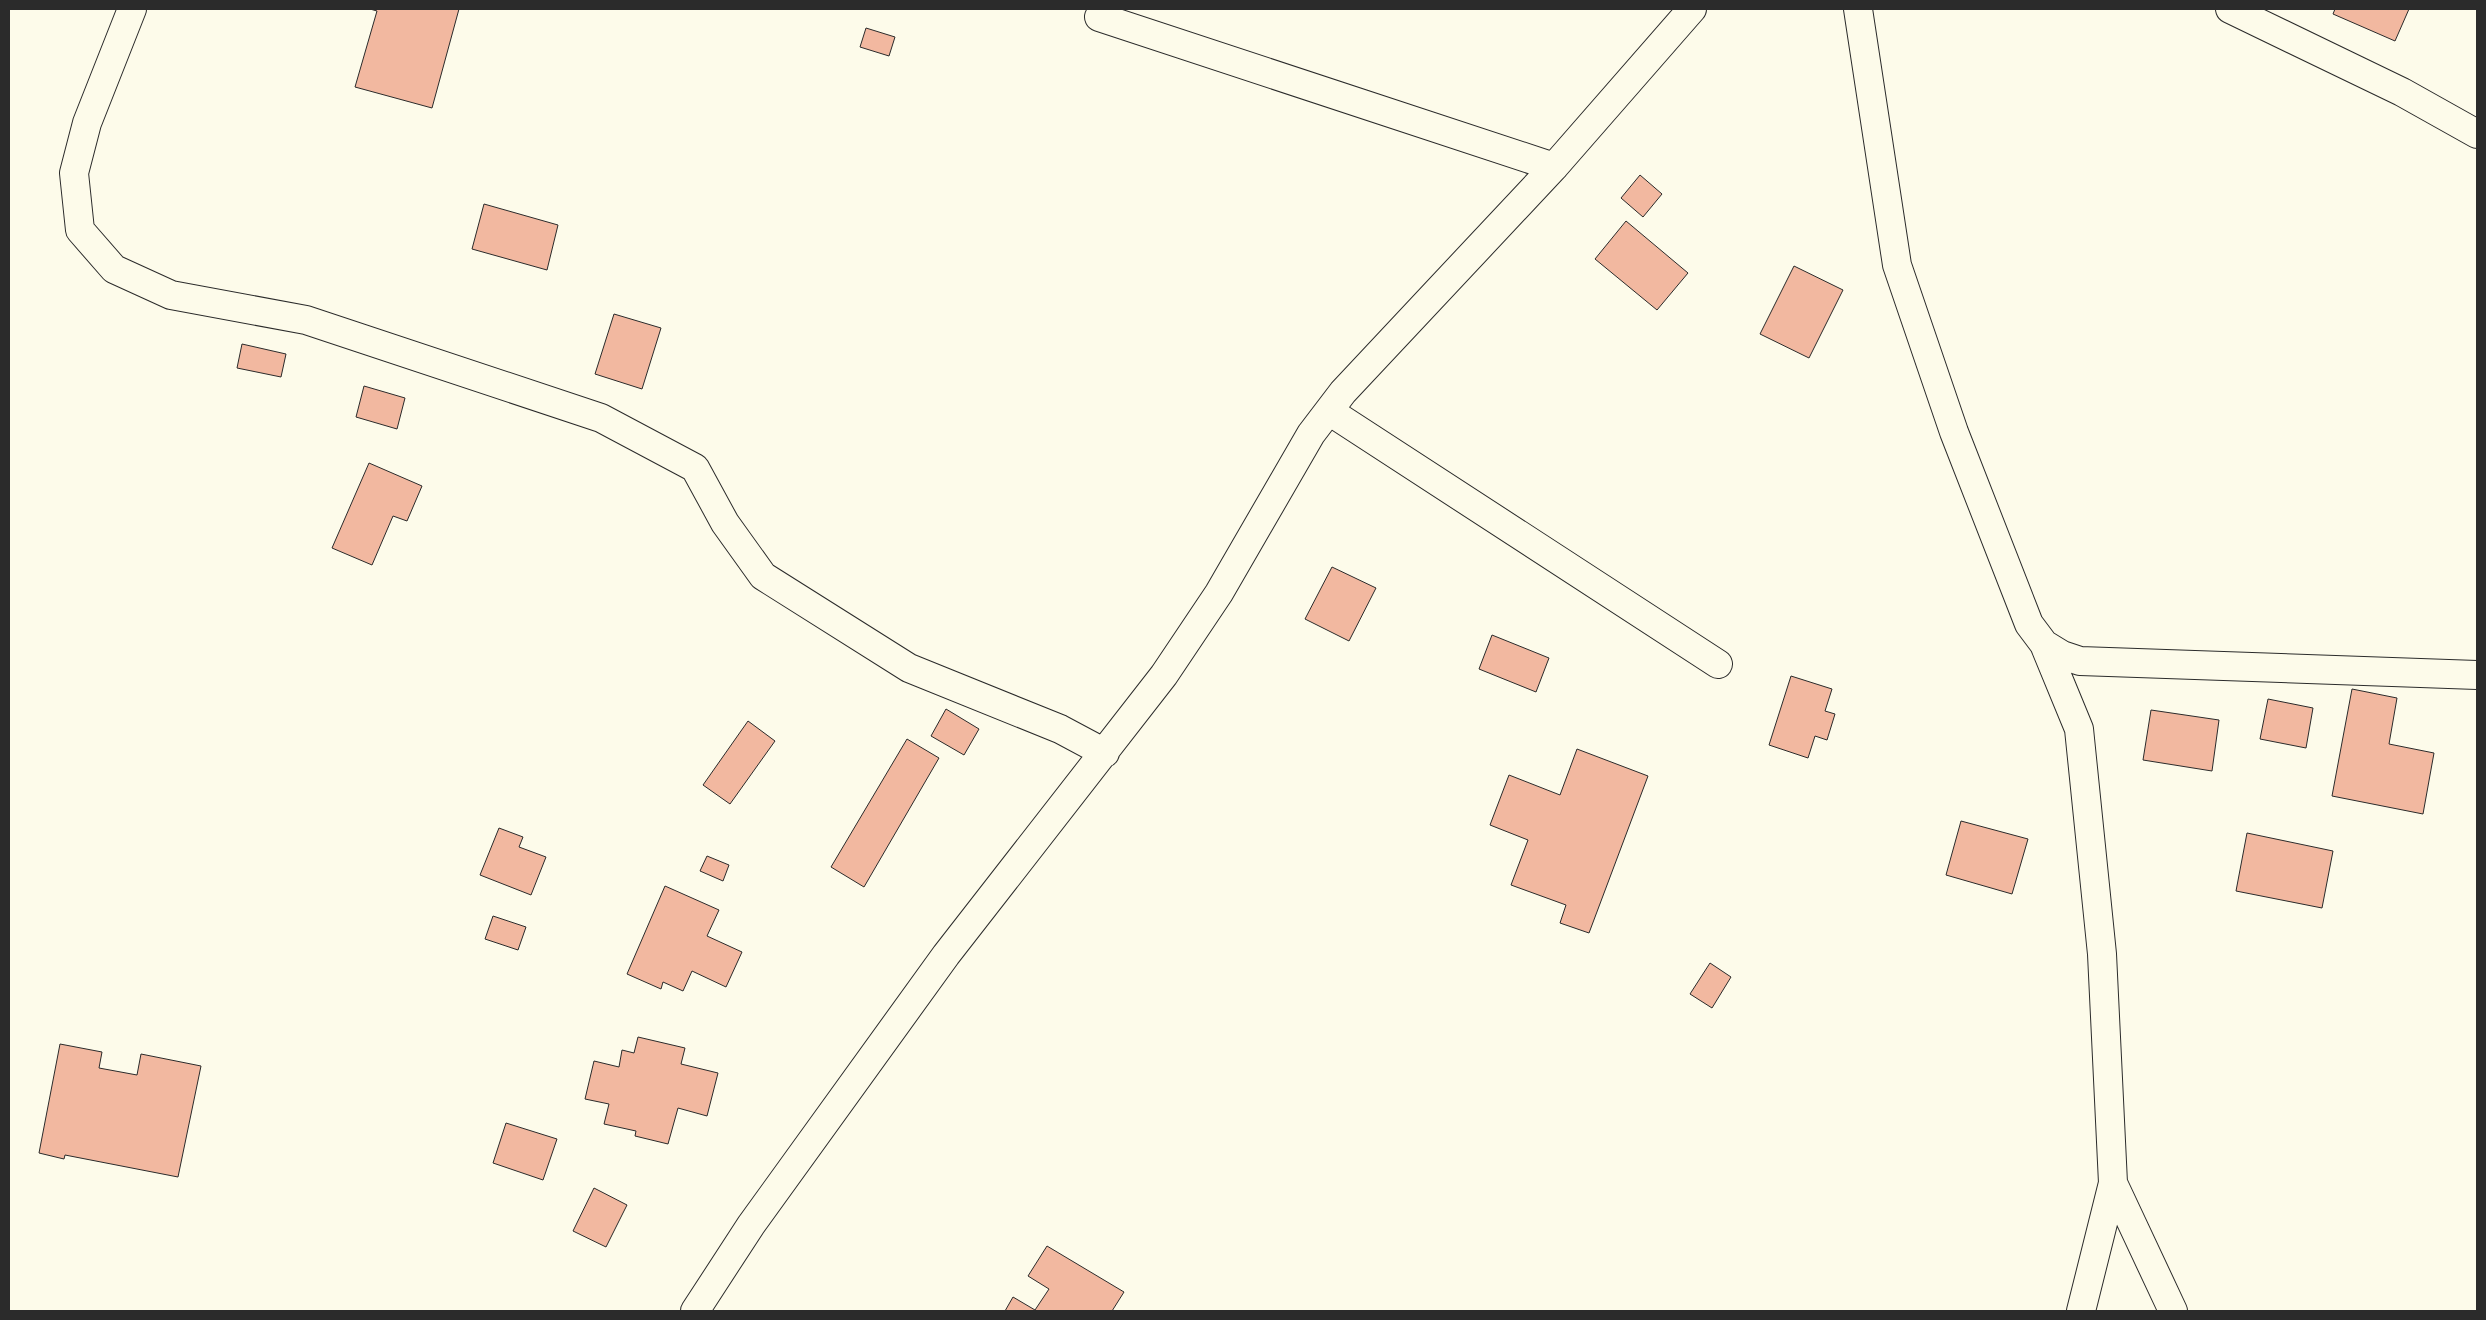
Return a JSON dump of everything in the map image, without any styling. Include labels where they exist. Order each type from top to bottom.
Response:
[{"type":"street","points":[[132,9],[87,123],[74,173],[80,230],[114,270],[171,294],[306,320],[601,418],[695,468],[726,523],[763,576],[909,668],[1060,729],[1105,753]]},
{"type":"street","points":[[695,1311],[752,1226],[946,955],[1164,675],[1220,593],[1311,434],[1343,392],[1554,167],[1692,9]]},
{"type":"street","points":[[1858,9],[1897,265],[1957,441],[2029,624],[2044,644],[2079,729],[2102,954],[2113,1183],[2081,1311]]},
{"type":"street","points":[[2230,9],[2402,92],[2477,134]]},
{"type":"street","points":[[1099,16],[1554,167]]},
{"type":"street","points":[[1329,412],[1718,664]]},
{"type":"street","points":[[2044,644],[2062,655],[2080,661],[2477,675]]},
{"type":"street","points":[[2113,1183],[2173,1311]]},
{"type":"building","points":[[370,9],[459,9],[432,108],[355,87],[377,11]]},
{"type":"building","points":[[2335,9],[2409,9],[2395,41],[2333,14]]},
{"type":"building","points":[[866,28],[895,37],[889,56],[860,47]]},
{"type":"building","points":[[1640,175],[1662,194],[1643,217],[1621,198]]},
{"type":"building","points":[[484,204],[558,225],[547,270],[472,249]]},
{"type":"building","points":[[1626,221],[1688,273],[1657,310],[1595,259]]},
{"type":"building","points":[[1794,266],[1843,290],[1809,358],[1760,334]]},
{"type":"building","points":[[614,314],[661,328],[642,389],[595,374]]},
{"type":"building","points":[[242,344],[286,354],[281,377],[237,368]]},
{"type":"building","points":[[364,386],[405,398],[397,429],[356,417]]},
{"type":"building","points":[[369,463],[422,486],[407,521],[393,516],[372,565],[332,548]]},
{"type":"building","points":[[1332,567],[1376,588],[1349,641],[1305,619]]},
{"type":"building","points":[[1492,635],[1549,658],[1536,692],[1479,669]]},
{"type":"building","points":[[1791,676],[1832,689],[1825,711],[1835,714],[1827,740],[1815,736],[1808,758],[1769,745]]},
{"type":"building","points":[[2352,689],[2397,698],[2389,744],[2434,753],[2423,814],[2332,796]]},
{"type":"building","points":[[2268,699],[2313,708],[2306,748],[2260,739]]},
{"type":"building","points":[[946,709],[979,729],[964,755],[931,736]]},
{"type":"building","points":[[2151,710],[2219,720],[2212,771],[2143,760]]},
{"type":"building","points":[[748,721],[775,741],[730,804],[703,785]]},
{"type":"building","points":[[907,739],[939,758],[864,887],[831,867]]},
{"type":"building","points":[[1577,749],[1648,776],[1589,933],[1560,923],[1566,905],[1511,885],[1528,840],[1490,825],[1509,775],[1560,795]]},
{"type":"building","points":[[1961,821],[2028,839],[2012,894],[1946,875]]},
{"type":"building","points":[[499,828],[523,837],[519,847],[546,857],[531,895],[480,875]]},
{"type":"building","points":[[2247,833],[2333,851],[2322,908],[2236,891]]},
{"type":"building","points":[[707,856],[729,865],[723,881],[700,871]]},
{"type":"building","points":[[665,886],[719,910],[707,936],[742,952],[726,987],[692,971],[683,991],[663,982],[661,989],[627,974]]},
{"type":"building","points":[[493,916],[526,927],[518,950],[485,939]]},
{"type":"building","points":[[1710,963],[1731,977],[1712,1008],[1690,994]]},
{"type":"building","points":[[638,1037],[685,1048],[681,1064],[718,1073],[707,1116],[678,1108],[668,1144],[635,1136],[636,1131],[604,1124],[609,1104],[585,1099],[594,1061],[619,1067],[622,1050],[634,1053]]},
{"type":"building","points":[[60,1044],[102,1052],[99,1068],[137,1075],[141,1054],[201,1066],[178,1177],[65,1155],[64,1159],[39,1153]]},
{"type":"building","points":[[506,1123],[557,1139],[543,1180],[493,1163]]},
{"type":"building","points":[[594,1188],[627,1205],[606,1247],[573,1231]]},
{"type":"building","points":[[1047,1246],[1124,1292],[1112,1311],[1005,1311],[1013,1297],[1035,1310],[1049,1289],[1028,1276]]}]
